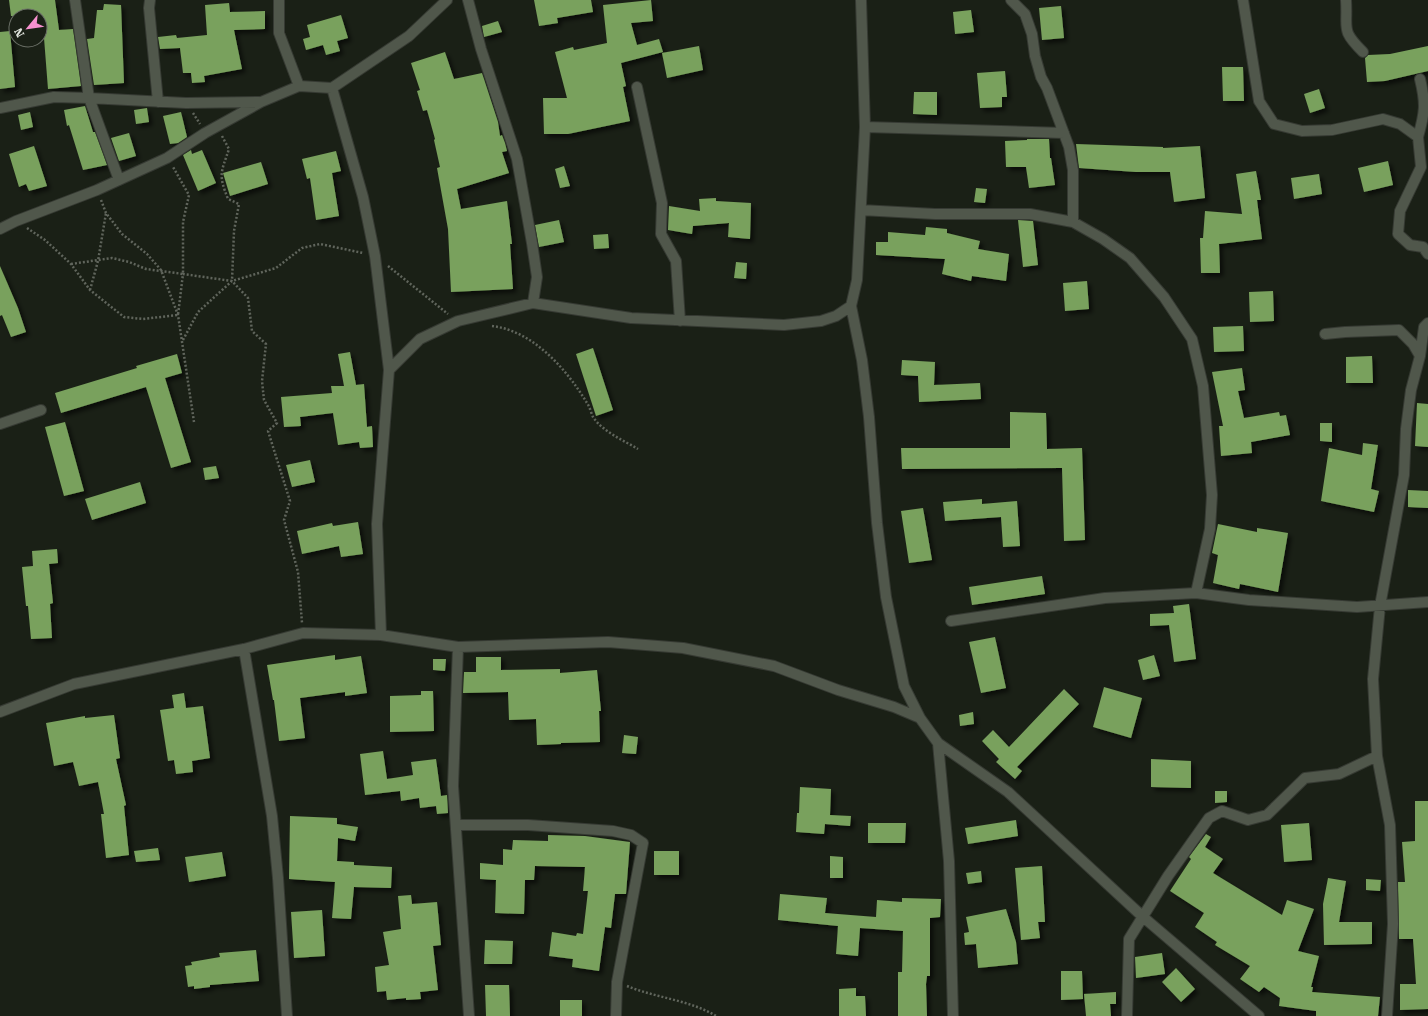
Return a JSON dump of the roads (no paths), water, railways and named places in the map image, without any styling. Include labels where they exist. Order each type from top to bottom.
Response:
[{"type":"street","points":[[75,0],[89,98],[119,180]]},
{"type":"street","points":[[150,0],[149,8],[158,102]]},
{"type":"street","points":[[279,0],[279,33],[299,86]]},
{"type":"street","points":[[0,229],[16,221],[97,190],[167,158],[205,133],[261,102],[299,86],[332,88],[409,36],[447,0]]},
{"type":"street","points":[[468,0],[481,49],[517,159],[537,277],[533,303]]},
{"type":"street","points":[[861,0],[865,127],[857,280],[851,306],[862,360],[869,417],[877,523],[886,597],[904,686],[920,718],[938,743],[1008,792],[1142,916],[1259,1016]]},
{"type":"street","points":[[1012,0],[1025,14],[1032,34],[1035,56],[1041,77],[1047,88],[1070,148],[1073,170],[1073,222]]},
{"type":"street","points":[[1243,0],[1259,101],[1274,124],[1302,132],[1332,130],[1382,119],[1400,124],[1418,137]]},
{"type":"street","points":[[1346,0],[1346,32],[1350,40],[1362,52]]},
{"type":"street","points":[[1420,79],[1425,101],[1424,115],[1418,137],[1421,167],[1400,211],[1398,234],[1410,245],[1423,247],[1428,254]]},
{"type":"street","points":[[637,87],[662,203],[661,234],[676,261],[680,321]]},
{"type":"street","points":[[332,88],[363,197],[375,256],[389,370],[377,524],[381,635]]},
{"type":"street","points":[[0,108],[54,97],[186,103],[261,102]]},
{"type":"street","points":[[865,127],[1064,133]]},
{"type":"street","points":[[861,210],[935,214],[1030,214],[1073,222],[1104,239],[1130,258],[1164,297],[1192,339],[1203,386],[1212,496],[1210,529],[1196,592]]},
{"type":"street","points":[[389,370],[420,339],[458,321],[533,303],[631,318],[784,325],[821,321],[836,316],[851,306]]},
{"type":"street","points":[[1387,1016],[1393,924],[1390,833],[1377,756],[1373,678],[1380,606],[1404,475],[1406,429],[1411,390],[1420,356],[1424,328],[1428,323]]},
{"type":"street","points":[[1325,334],[1399,330],[1413,344],[1420,356]]},
{"type":"street","points":[[0,424],[41,410]]},
{"type":"street","points":[[951,621],[1105,598],[1196,592],[1249,600],[1357,606],[1380,606],[1428,602]]},
{"type":"street","points":[[0,712],[74,684],[244,649],[303,633],[381,635],[458,647],[608,642],[683,648],[774,666],[838,690],[894,707],[920,718]]},
{"type":"street","points":[[458,647],[453,786],[469,1016]]},
{"type":"street","points":[[244,649],[272,816],[278,878],[284,1015]]},
{"type":"street","points":[[938,743],[949,861],[953,1016]]},
{"type":"street","points":[[1127,1016],[1129,939],[1142,916],[1209,818],[1222,811],[1248,820],[1267,815],[1305,778],[1339,774],[1377,756]]},
{"type":"street","points":[[456,825],[528,825],[613,831],[631,835],[643,843],[617,982],[616,1016]]}]
